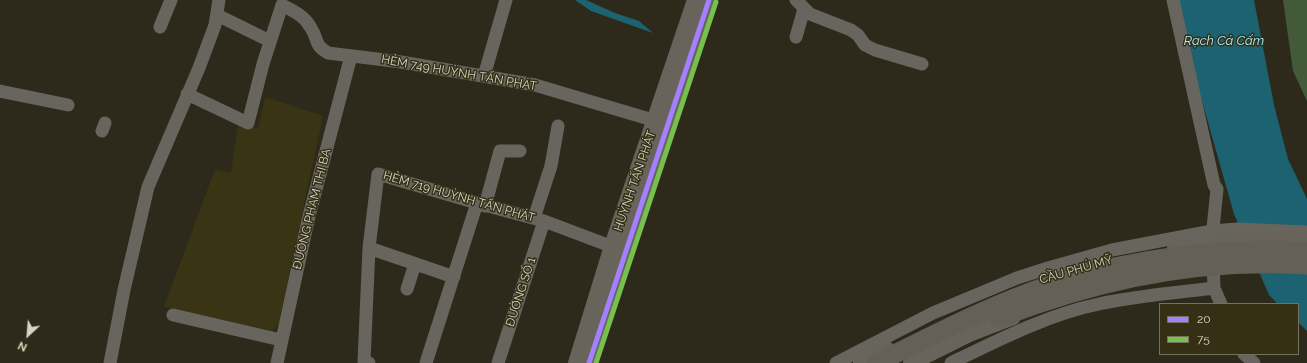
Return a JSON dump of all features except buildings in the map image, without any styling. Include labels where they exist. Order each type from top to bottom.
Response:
[{"type":"highway","name":"CẦU PHÚ MỸ","points":[[877,363],[943,330],[1004,303],[1054,284],[1084,275],[1132,264],[1200,254],[1246,251],[1307,251]]},
{"type":"highway","name":"CẦU PHÚ MỸ","points":[[904,363],[987,323],[1043,302],[1101,284],[1149,275],[1227,266],[1274,264],[1307,265]]},
{"type":"main road","name":"HUỲNH TẤN PHÁT","points":[[590,363],[656,121],[671,96],[695,0]]},
{"type":"main road","name":"HUỲNH TẤN PHÁT","points":[[576,363],[620,249],[671,96],[709,0]]},
{"type":"main road","name":"CẦU PHÚ MỸ","points":[[861,363],[982,303],[1050,276],[1081,266],[1131,255],[1234,240],[1307,241]]},
{"type":"main road","name":"CẦU PHÚ MỸ","points":[[910,363],[969,334],[1035,309],[1099,289],[1154,277],[1227,269],[1263,268],[1307,271]]},
{"type":"street","points":[[160,27],[171,0]]},
{"type":"street","points":[[110,363],[124,290],[148,187],[199,68],[217,15],[219,0]]},
{"type":"street","points":[[484,76],[506,0]]},
{"type":"street","points":[[1173,0],[1214,185],[1217,189],[1216,216],[1213,226],[1214,288],[1221,303]]},
{"type":"street","name":"HẺM 749 HUỲNH TẤN PHÁT","points":[[270,41],[282,4],[299,14],[312,28],[315,40],[320,48],[328,54],[401,62],[535,85],[656,121]]},
{"type":"street","points":[[796,37],[800,5]]},
{"type":"street","points":[[800,5],[810,14],[851,30],[858,35],[865,46],[922,64]]},
{"type":"street","points":[[187,94],[248,123],[270,41],[217,15]]},
{"type":"street","name":"ĐƯỜNG PHẠM THỊ BA","points":[[277,363],[309,216],[351,56]]},
{"type":"street","points":[[0,91],[68,105]]},
{"type":"street","name":"ĐƯỜNG SỐ 1","points":[[498,363],[539,219],[558,126]]},
{"type":"street","points":[[426,363],[454,277],[500,151],[520,151]]},
{"type":"street","name":"HẺM 719 HUỲNH TẤN PHÁT","points":[[366,362],[369,248],[378,174],[481,205],[539,219],[620,249]]},
{"type":"street","points":[[836,363],[933,313],[1017,278],[1112,250],[1213,226],[1237,229],[1307,232]]},
{"type":"street","points":[[369,248],[454,277]]},
{"type":"street","points":[[407,288],[415,264]]},
{"type":"street","points":[[951,363],[1003,337],[1050,319],[1098,304],[1214,288]]},
{"type":"street","points":[[173,315],[281,340]]},
{"type":"street","points":[[1245,355],[1254,363]]},
{"type":"shaded area","points":[[265,97],[323,116],[278,326],[271,331],[164,307],[215,169],[231,173],[238,124],[258,128]]},
{"type":"green space","points":[[1283,0],[1307,0],[1307,101],[1293,71]]},
{"type":"water","points":[[575,0],[586,0],[615,13],[639,21],[653,33],[591,11]]},
{"type":"water","name":"Rạch Cả Cấm","points":[[1176,0],[1254,0],[1274,105],[1288,159],[1307,199],[1307,331],[1299,323],[1299,303],[1277,303],[1269,295],[1234,214],[1198,87]]},
{"type":"transit line","name":"20","points":[[589,363],[709,0]]},
{"type":"transit line","name":"75","points":[[596,363],[716,2]]}]
